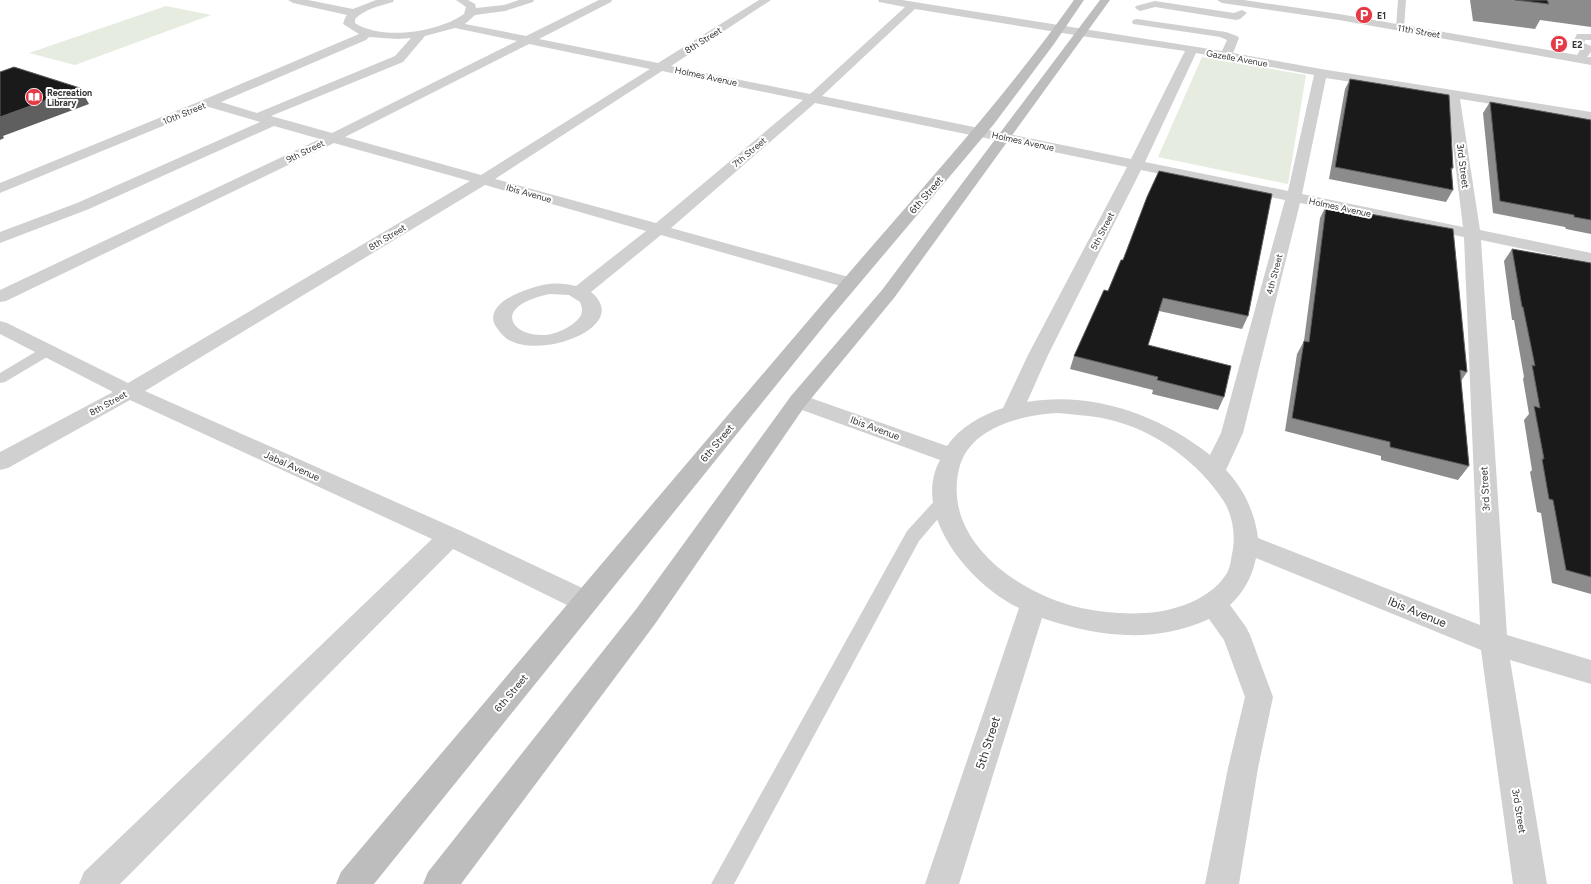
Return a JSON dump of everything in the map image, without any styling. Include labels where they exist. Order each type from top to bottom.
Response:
[{"type":"main road","name":"6th Street","points":[[353,884],[850,283],[980,133],[1059,30],[1079,0]]},
{"type":"main road","points":[[440,884],[646,616],[798,401],[888,294],[1105,0]]},
{"type":"street","points":[[293,0],[355,12]]},
{"type":"street","points":[[389,0],[368,6],[355,12],[350,18],[349,24],[355,29],[366,33],[392,36],[422,33],[455,25],[467,18],[472,12],[505,8],[529,0]]},
{"type":"street","points":[[461,0],[471,6],[472,12]]},
{"type":"street","name":"9th Street","points":[[0,297],[333,138],[607,0]]},
{"type":"street","name":"8th Street","points":[[0,462],[129,392],[483,180],[766,0]]},
{"type":"street","name":"Gazelle Avenue","points":[[883,0],[1059,30],[1192,49],[1321,73],[1591,116]]},
{"type":"street","name":"11th Street","points":[[1222,0],[1257,3],[1586,60]]},
{"type":"street","points":[[1236,16],[1239,18],[1236,25],[1155,14],[1140,8],[1155,4],[1236,16],[1257,3]]},
{"type":"street","name":"7th Street","points":[[579,293],[659,229],[813,98],[913,4]]},
{"type":"street","points":[[1137,22],[1222,34],[1233,38],[1226,56]]},
{"type":"street","name":"Holmes Avenue","points":[[455,25],[1591,258]]},
{"type":"street","name":"10th Street","points":[[0,188],[362,38],[366,33]]},
{"type":"street","points":[[258,117],[400,58],[422,33]]},
{"type":"street","points":[[1586,60],[1586,49],[1578,44],[1579,38],[1581,36],[1591,37]]},
{"type":"street","name":"5th Street","points":[[1012,412],[1038,355],[1136,165],[1192,49]]},
{"type":"street","name":"4th Street","points":[[1214,471],[1232,433],[1294,197],[1321,73]]},
{"type":"street","name":"3rd Street","points":[[1453,94],[1472,234],[1494,643],[1530,884]]},
{"type":"street","name":"Ibis Avenue","points":[[208,103],[850,283]]},
{"type":"street","points":[[0,238],[83,206],[273,121]]},
{"type":"street","name":"Jabal Avenue","points":[[0,327],[129,392],[450,537],[586,602]]},
{"type":"street","name":"Ibis Avenue","points":[[798,401],[952,456]]},
{"type":"street","points":[[1058,406],[1093,409],[1122,416],[1149,426],[1181,444],[1198,456],[1214,471],[1226,486],[1236,503],[1243,520],[1246,555],[1240,571],[1231,586],[1201,611],[1180,619],[1157,624],[1126,626],[1078,619],[1052,611],[1034,603],[1005,586],[986,571],[970,554],[958,537],[948,514],[944,486],[946,470],[952,456],[961,443],[972,432],[986,423],[1012,412],[1039,407],[1058,406]]},
{"type":"street","points":[[96,884],[450,537]]},
{"type":"street","name":"Ibis Avenue","points":[[1246,544],[1494,643],[1591,672]]},
{"type":"street","name":"5th Street","points":[[942,884],[1034,603]]},
{"type":"street","points":[[1212,603],[1236,635],[1259,697],[1222,884]]},
{"type":"lane","points":[[1400,28],[1402,0]]},
{"type":"lane","points":[[0,378],[47,351]]},
{"type":"lane","points":[[722,884],[913,536],[944,501],[948,514]]},
{"type":"shaded area","points":[[166,6],[211,15],[75,65],[29,53]]},
{"type":"shaded area","points":[[1202,57],[1306,75],[1288,184],[1158,157]]},
{"type":"building","points":[[1515,0],[1547,0],[1549,4]]},
{"type":"building","points":[[14,67],[80,88],[0,117],[0,72]]},
{"type":"building","points":[[1350,79],[1449,95],[1453,190],[1335,167]]},
{"type":"building","points":[[1490,102],[1591,120],[1591,220],[1574,217],[1574,215],[1500,201]]},
{"type":"building","points":[[1159,171],[1272,194],[1248,316],[1163,298],[1148,345],[1231,366],[1224,397],[1157,380],[1158,377],[1074,356],[1104,290],[1108,291],[1121,260],[1123,260],[1147,197]]},
{"type":"building","points":[[1326,206],[1453,229],[1467,372],[1460,370],[1469,466],[1390,447],[1390,442],[1292,418],[1304,341],[1309,342]]},
{"type":"building","points":[[1512,249],[1591,263],[1591,577],[1566,570],[1553,500],[1549,499],[1542,459],[1544,459],[1534,406],[1540,408],[1532,365],[1535,366],[1522,307]]},
{"type":"place","name":"E1","points":[[1364,15]]},
{"type":"place","name":"E2","points":[[1559,44]]},
{"type":"place","name":"Recreation Library","points":[[34,97]]}]
